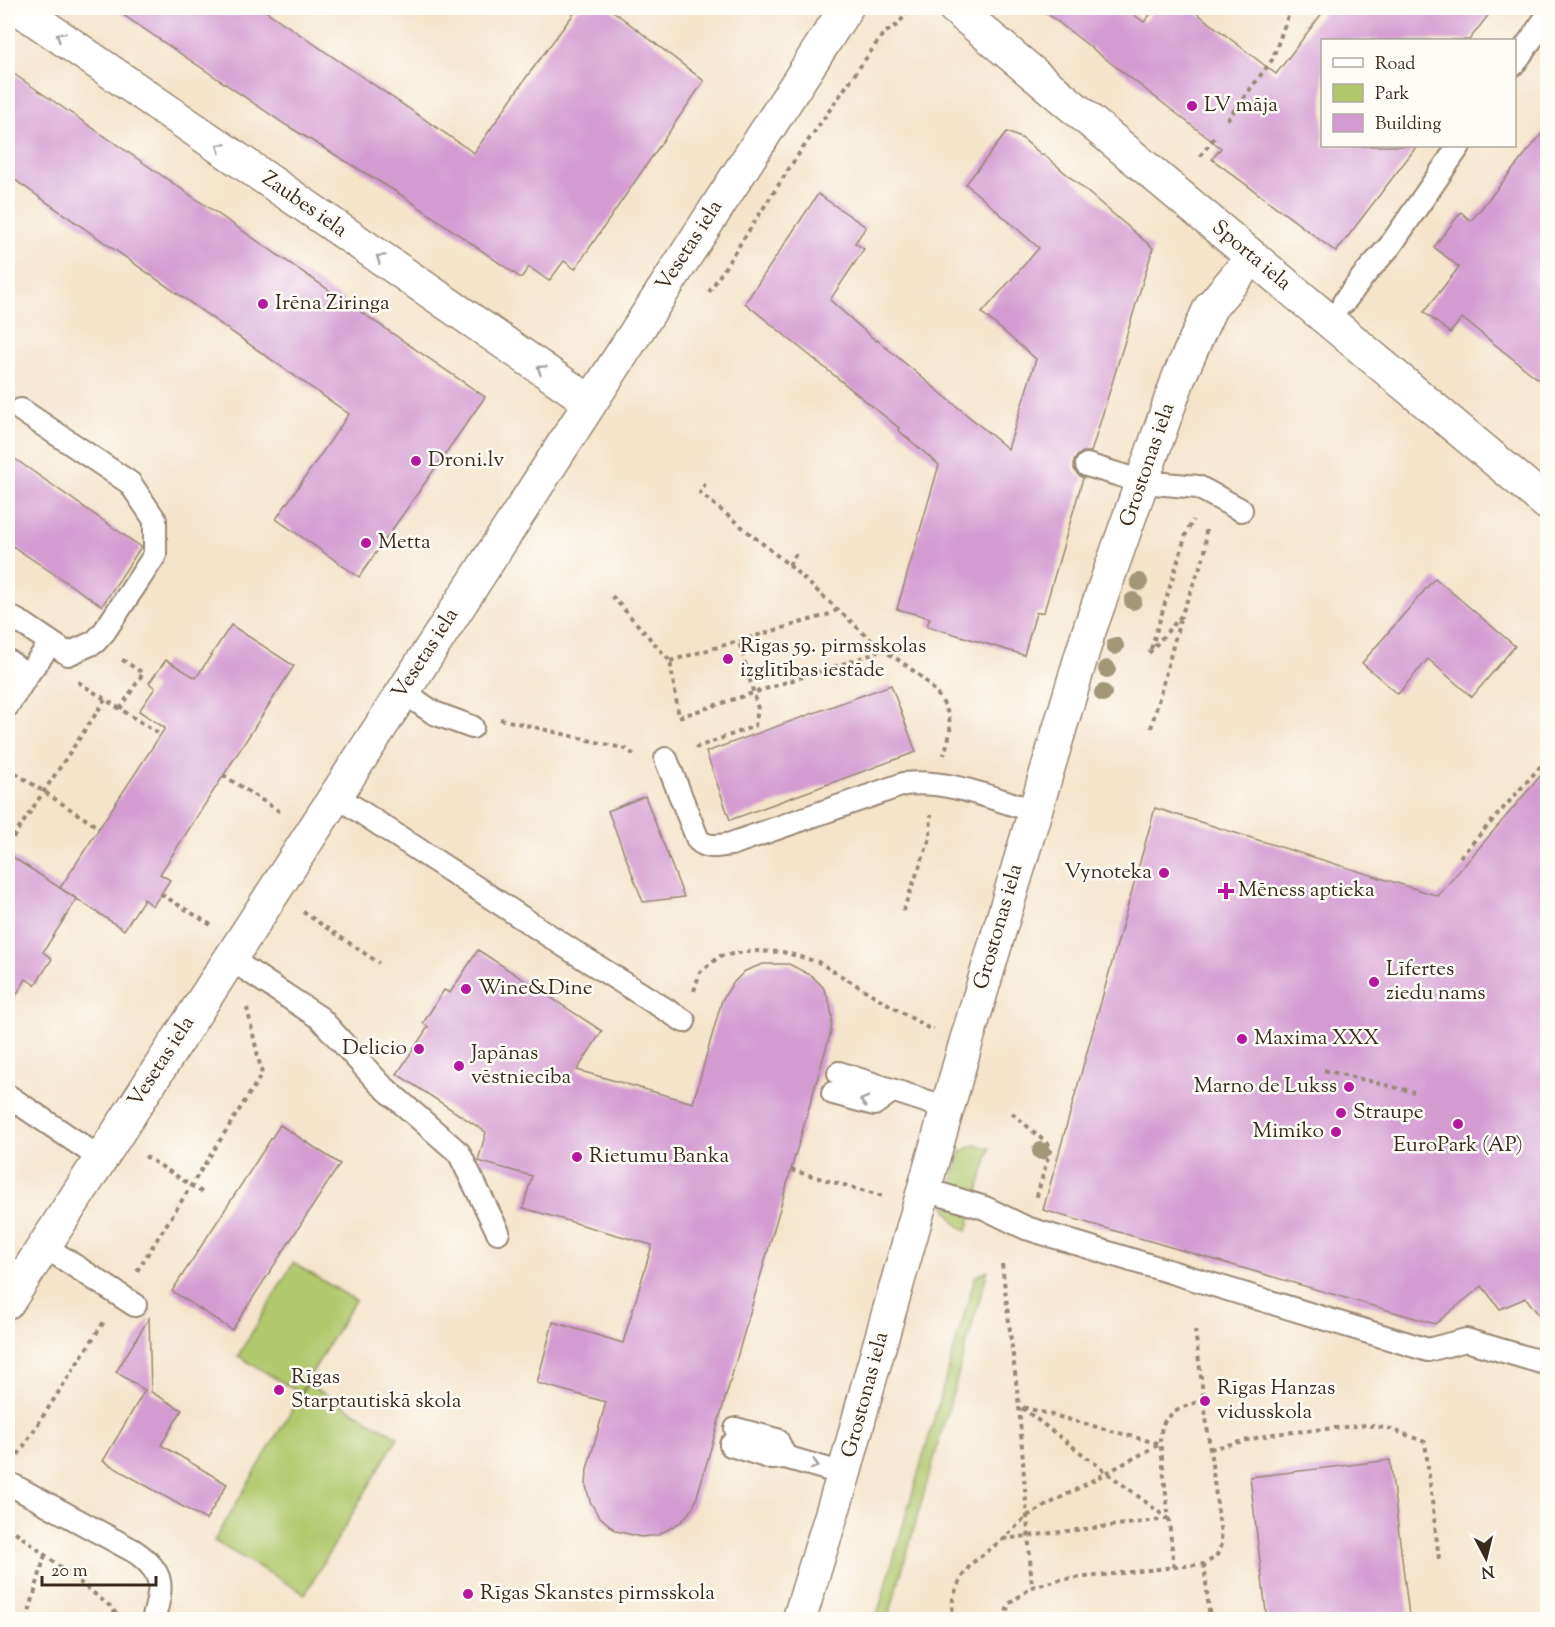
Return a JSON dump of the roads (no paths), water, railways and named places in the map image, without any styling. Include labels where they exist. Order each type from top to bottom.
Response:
[{"type":"street","name":"Zaubes iela","points":[[18,8],[590,401]]},
{"type":"street","name":"Vesetas iela","points":[[8,1302],[846,8]]},
{"type":"street","name":"Sporta iela","points":[[955,8],[1548,504]]},
{"type":"street","name":"Grostonas iela","points":[[799,1620],[844,1474],[967,1039],[1088,634],[1179,377],[1210,308],[1252,258]]},
{"type":"lane","points":[[1516,63],[1548,15]]},
{"type":"lane","points":[[1344,302],[1390,246],[1458,147]]},
{"type":"lane","points":[[8,616],[68,654],[95,642],[104,632],[155,555],[155,520],[130,483],[21,410]]},
{"type":"lane","points":[[1088,465],[1143,482],[1198,487],[1241,510]]},
{"type":"lane","points":[[8,705],[51,642]]},
{"type":"lane","points":[[8,661],[27,675]]},
{"type":"lane","points":[[402,691],[434,713],[481,722]]},
{"type":"lane","points":[[666,759],[698,840],[710,846],[731,844],[904,784],[924,782],[970,791],[1034,811]]},
{"type":"lane","points":[[335,795],[571,950],[684,1021]]},
{"type":"lane","points":[[234,951],[320,1018],[379,1083],[459,1153],[498,1232]]},
{"type":"lane","points":[[836,1083],[880,1085],[947,1108]]},
{"type":"lane","points":[[8,1096],[108,1147]]},
{"type":"lane","points":[[921,1198],[985,1208],[1026,1228],[1428,1350],[1466,1340],[1548,1364]]},
{"type":"lane","points":[[44,1246],[135,1305]]},
{"type":"lane","points":[[734,1437],[777,1440],[786,1457],[844,1474]]},
{"type":"lane","points":[[8,1483],[134,1551],[149,1562],[155,1568],[159,1578],[158,1603],[153,1620]]},
{"type":"place","name":"LV māja","points":[[1192,106]]},
{"type":"place","name":"Irēna Ziringa","points":[[263,304]]},
{"type":"place","name":"Droni.lv","points":[[416,461]]},
{"type":"place","name":"Metta","points":[[366,543]]},
{"type":"place","name":"Rīgas 59. pirmsskolas izglītības iestāde","points":[[728,659]]},
{"type":"place","name":"Vynoteka","points":[[1164,873]]},
{"type":"place","name":"Mēness aptieka","points":[[1226,891]]},
{"type":"place","name":"Līfertes ziedu nams","points":[[1374,982]]},
{"type":"place","name":"Wine&Dine","points":[[466,989]]},
{"type":"place","name":"Maxima XXX","points":[[1242,1039]]},
{"type":"place","name":"Delicio","points":[[419,1049]]},
{"type":"place","name":"Japānas vēstniecība","points":[[459,1066]]},
{"type":"place","name":"Marno de Lukss","points":[[1349,1087]]},
{"type":"place","name":"Straupe","points":[[1341,1113]]},
{"type":"place","name":"EuroPark (AP)","points":[[1458,1124]]},
{"type":"place","name":"Mimiko","points":[[1336,1132]]},
{"type":"place","name":"Rietumu Banka","points":[[577,1157]]},
{"type":"place","name":"Rīgas Starptautiskā skola","points":[[279,1390]]},
{"type":"place","name":"Rīgas Hanzas vidusskola","points":[[1205,1401]]},
{"type":"place","name":"Rīgas Skanstes pirmsskola","points":[[468,1594]]}]
